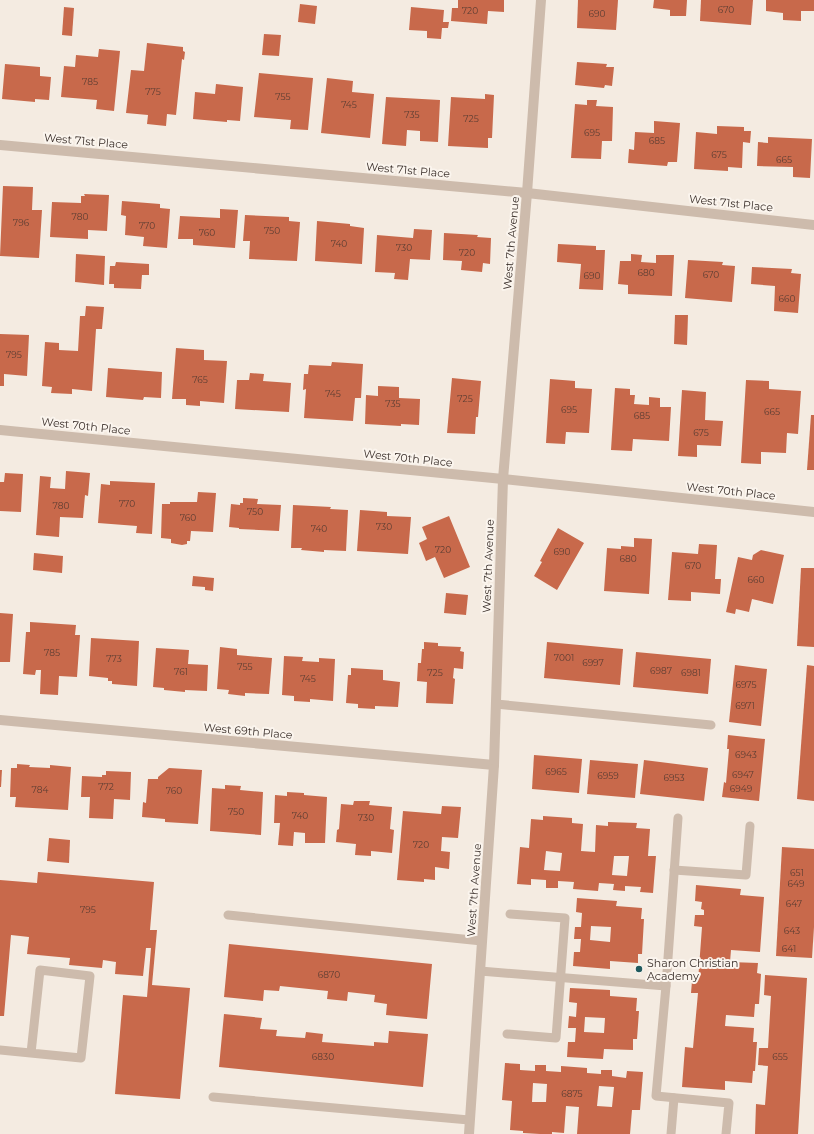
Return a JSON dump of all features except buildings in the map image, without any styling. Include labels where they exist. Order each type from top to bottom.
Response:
[{"type":"street","name":"West 7th Avenue","points":[[469,1134],[494,765],[503,479],[527,193],[541,0]]},
{"type":"street","name":"West 71st Place","points":[[0,145],[527,193],[814,225]]},
{"type":"street","name":"West 70th Place","points":[[0,430],[503,479],[814,512]]},
{"type":"street","name":"West 69th Place","points":[[0,720],[494,765]]},
{"type":"lane","points":[[496,704],[711,725]]},
{"type":"lane","points":[[678,818],[666,986],[656,1096],[729,1103],[726,1134]]},
{"type":"lane","points":[[674,870],[746,875],[750,826]]},
{"type":"lane","points":[[507,1034],[556,1038],[565,918],[510,914]]},
{"type":"lane","points":[[228,915],[482,941]]},
{"type":"lane","points":[[0,1050],[81,1058],[90,976],[40,970],[31,1053]]},
{"type":"lane","points":[[480,971],[666,986]]},
{"type":"lane","points":[[213,1097],[469,1120]]},
{"type":"lane","points":[[671,1134],[674,1098]]},
{"type":"place","name":"Sharon Christian Academy","points":[[639,969]]}]
